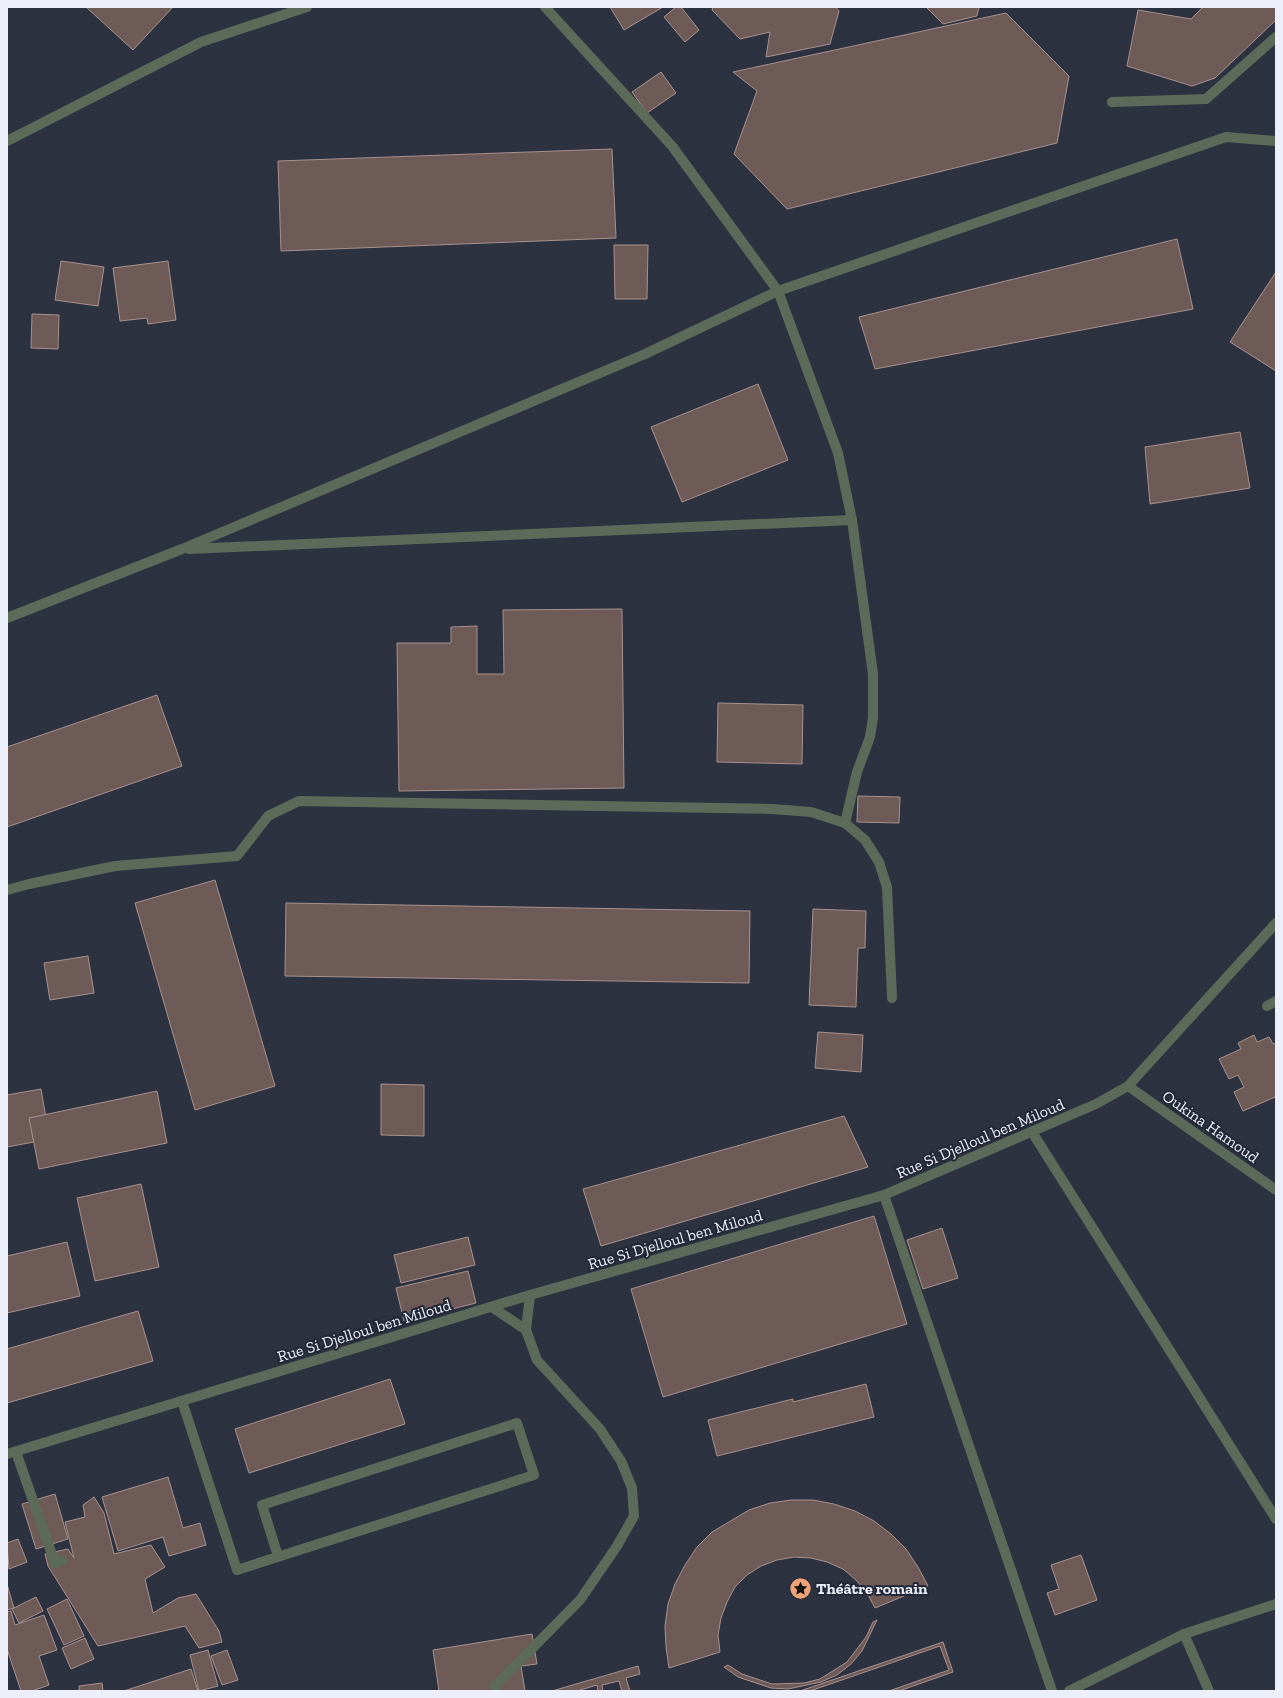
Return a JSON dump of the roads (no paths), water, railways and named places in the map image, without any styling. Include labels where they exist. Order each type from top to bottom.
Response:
[{"type":"street","points":[[7,141],[201,42],[308,7]]},
{"type":"street","points":[[545,7],[672,146],[778,291],[838,453],[852,520],[870,642],[873,700],[870,737],[857,772],[845,823]]},
{"type":"street","points":[[1112,102],[1206,99],[1276,36]]},
{"type":"street","points":[[7,618],[182,549],[645,354],[778,291],[1226,137],[1276,142]]},
{"type":"street","points":[[182,549],[852,520]]},
{"type":"street","points":[[7,890],[115,866],[237,856],[268,816],[299,801],[772,809],[811,812],[845,823],[865,840],[879,862],[886,887],[892,998]]},
{"type":"street","name":"Rue Si Djelloul ben Miloud","points":[[12,1453],[530,1295],[884,1195],[1096,1104],[1128,1086],[1276,923]]},
{"type":"street","points":[[1267,1006],[1276,1001]]},
{"type":"street","name":"Oukina Hamoud","points":[[1128,1086],[1276,1190]]},
{"type":"street","points":[[1032,1132],[1276,1519]]},
{"type":"street","points":[[884,1195],[1052,1691]]},
{"type":"street","points":[[496,1691],[495,1686],[580,1600],[617,1546],[634,1516],[632,1488],[621,1461],[600,1429],[537,1360],[526,1330],[530,1295]]},
{"type":"street","points":[[492,1307],[526,1330]]},
{"type":"street","points":[[182,1401],[236,1570],[534,1474],[517,1423],[262,1505],[278,1556]]},
{"type":"street","points":[[12,1453],[55,1563],[62,1561]]},
{"type":"street","points":[[1069,1691],[1184,1634],[1276,1604]]},
{"type":"street","points":[[1184,1634],[1209,1691]]},
{"type":"place","name":"Théâtre romain","points":[[800,1588]]}]
